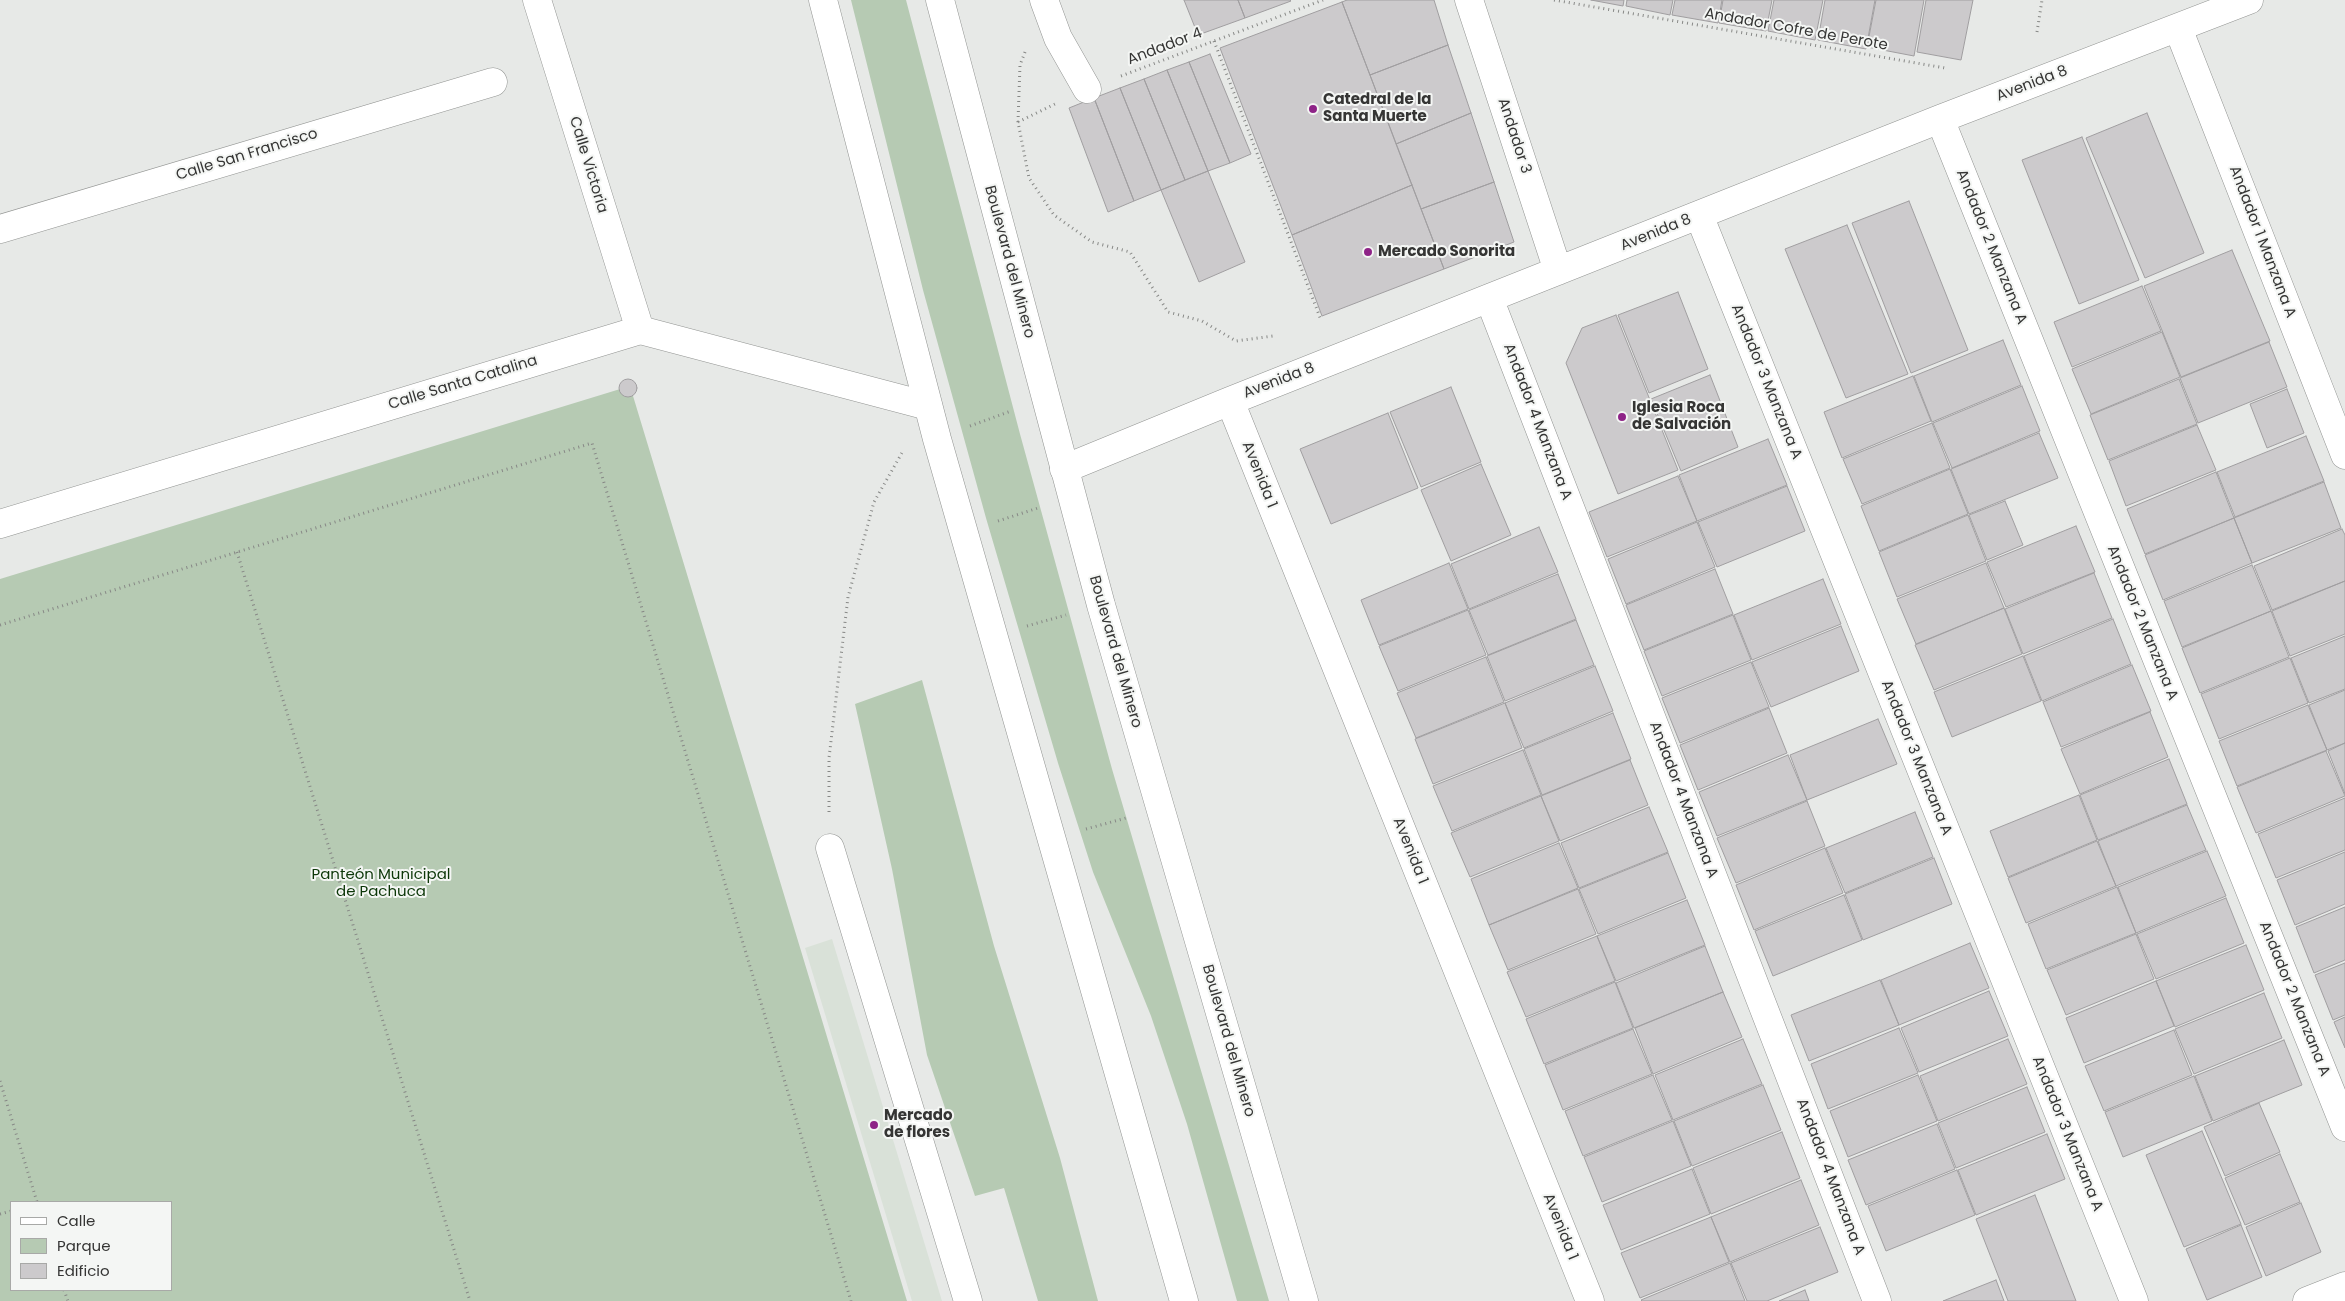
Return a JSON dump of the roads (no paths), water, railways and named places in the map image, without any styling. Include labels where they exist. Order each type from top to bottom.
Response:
[{"type":"street","name":"Calle Victoria","points":[[537,0],[640,330]]},
{"type":"street","points":[[823,0],[937,439],[1184,1301]]},
{"type":"street","name":"Boulevard del Minero","points":[[940,0],[1100,605],[1304,1301]]},
{"type":"street","name":"Andador 3","points":[[1469,0],[1558,271]]},
{"type":"street","name":"Avenida 8","points":[[1064,469],[1230,401],[1940,119],[2249,0]]},
{"type":"street","points":[[1044,1],[1058,38],[1086,88]]},
{"type":"street","name":"Andador 1 Manzana A","points":[[2178,28],[2345,455]]},
{"type":"street","name":"Calle San Francisco","points":[[0,229],[493,82]]},
{"type":"street","name":"Andador 2 Manzana A","points":[[1940,119],[2345,1127]]},
{"type":"street","name":"Andador 3 Manzana A","points":[[1699,216],[2134,1301]]},
{"type":"street","name":"Andador 4 Manzana A","points":[[1490,298],[1877,1301]]},
{"type":"street","points":[[640,330],[928,406]]},
{"type":"street","name":"Calle Santa Catalina","points":[[0,524],[640,330]]},
{"type":"street","name":"Avenida 1","points":[[1230,401],[1590,1301]]},
{"type":"street","points":[[830,848],[968,1301]]},
{"type":"street","points":[[2307,1301],[2345,1286]]},
{"type":"place","name":"Catedral de la Santa Muerte","points":[[1313,109]]},
{"type":"place","name":"Mercado Sonorita","points":[[1368,252]]},
{"type":"place","name":"Iglesia Roca de Salvación","points":[[1622,417]]},
{"type":"place","name":"Mercado de flores","points":[[874,1125]]},
{"type":"park label","name":"Panteón Municipal de Pachuca","points":[[381,884]]}]
